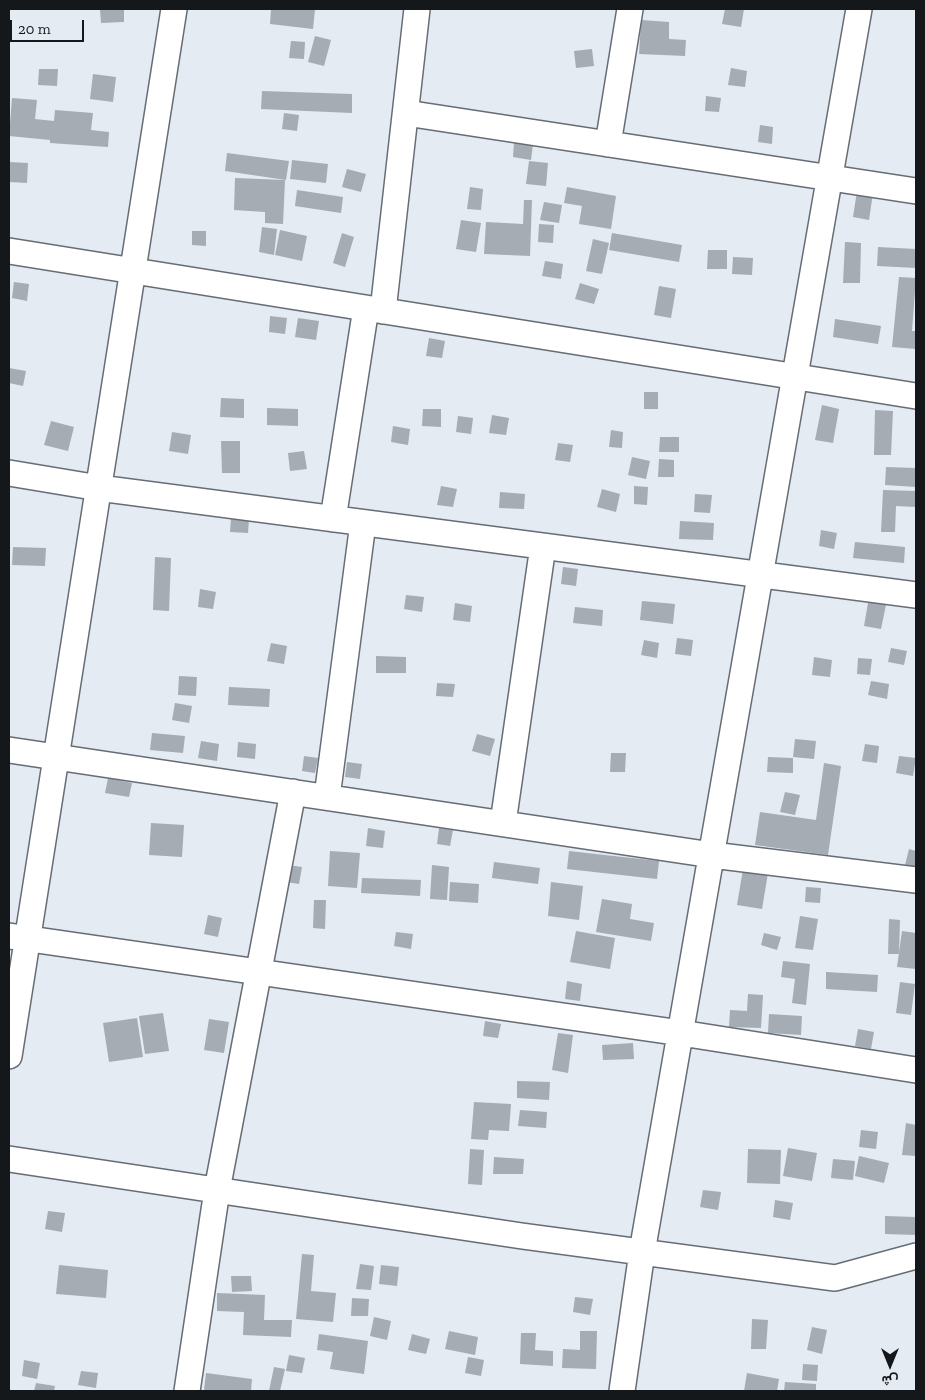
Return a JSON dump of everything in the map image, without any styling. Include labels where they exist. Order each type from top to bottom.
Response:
[{"type":"street","points":[[9,1056],[18,938],[56,757],[100,488],[174,9]]},
{"type":"street","points":[[333,519],[375,310],[406,113],[417,9]]},
{"type":"street","points":[[608,144],[630,9]]},
{"type":"street","points":[[622,1391],[642,1252],[859,9]]},
{"type":"street","points":[[406,113],[916,191]]},
{"type":"street","points":[[9,251],[916,396]]},
{"type":"street","points":[[9,473],[100,488],[916,595]]},
{"type":"street","points":[[327,797],[363,523]]},
{"type":"street","points":[[503,823],[543,546]]},
{"type":"street","points":[[9,750],[712,855],[916,880]]},
{"type":"street","points":[[186,1391],[217,1190],[293,792]]},
{"type":"street","points":[[18,938],[680,1033],[916,1070]]},
{"type":"street","points":[[9,1160],[642,1252],[836,1278],[916,1256]]},
{"type":"building","points":[[100,9],[124,9],[124,22],[101,23]]},
{"type":"building","points":[[271,9],[315,9],[313,29],[270,24]]},
{"type":"building","points":[[725,9],[744,9],[741,27],[722,24]]},
{"type":"building","points":[[641,20],[669,22],[669,39],[686,40],[685,56],[639,54]]},
{"type":"building","points":[[315,36],[331,40],[324,66],[308,62]]},
{"type":"building","points":[[291,41],[305,42],[304,59],[289,58]]},
{"type":"building","points":[[592,49],[594,66],[576,68],[574,51]]},
{"type":"building","points":[[731,68],[747,71],[745,87],[728,85]]},
{"type":"building","points":[[39,69],[58,69],[57,86],[38,85]]},
{"type":"building","points":[[93,74],[116,77],[113,102],[90,99]]},
{"type":"building","points":[[262,91],[352,94],[352,113],[261,109]]},
{"type":"building","points":[[706,96],[721,98],[719,112],[705,111]]},
{"type":"building","points":[[12,98],[37,100],[35,119],[54,121],[55,110],[93,113],[91,130],[109,132],[108,147],[50,143],[50,140],[9,136]]},
{"type":"building","points":[[284,113],[299,115],[297,131],[282,129]]},
{"type":"building","points":[[760,125],[773,127],[772,144],[758,142]]},
{"type":"building","points":[[514,142],[533,144],[531,160],[513,157]]},
{"type":"building","points":[[227,153],[289,161],[286,180],[225,171]]},
{"type":"building","points":[[292,160],[328,164],[326,183],[290,179]]},
{"type":"building","points":[[529,161],[548,163],[546,186],[526,184]]},
{"type":"building","points":[[9,162],[28,163],[27,183],[9,182]]},
{"type":"building","points":[[347,169],[366,174],[361,192],[342,187]]},
{"type":"building","points":[[235,178],[285,180],[283,224],[265,223],[265,212],[234,210]]},
{"type":"building","points":[[470,187],[483,189],[481,210],[467,209]]},
{"type":"building","points":[[567,187],[616,196],[611,229],[579,224],[582,206],[564,203]]},
{"type":"building","points":[[297,190],[343,197],[341,213],[295,206]]},
{"type":"building","points":[[857,191],[873,193],[869,220],[853,217]]},
{"type":"building","points":[[524,200],[532,200],[530,256],[484,254],[486,222],[523,224]]},
{"type":"building","points":[[544,202],[562,205],[559,223],[540,220]]},
{"type":"building","points":[[461,220],[481,223],[476,252],[456,249]]},
{"type":"building","points":[[539,224],[554,225],[553,243],[538,242]]},
{"type":"building","points":[[262,227],[277,229],[274,255],[259,252]]},
{"type":"building","points":[[280,230],[307,236],[302,261],[275,255]]},
{"type":"building","points":[[192,231],[206,231],[206,246],[192,245]]},
{"type":"building","points":[[342,233],[354,237],[345,267],[333,263]]},
{"type":"building","points":[[612,233],[682,245],[679,262],[609,250]]},
{"type":"building","points":[[593,239],[609,243],[602,274],[586,271]]},
{"type":"building","points":[[845,242],[861,243],[860,283],[843,283]]},
{"type":"building","points":[[878,247],[916,249],[916,268],[877,266]]},
{"type":"building","points":[[708,250],[727,250],[727,269],[707,269]]},
{"type":"building","points":[[733,257],[753,258],[752,275],[732,274]]},
{"type":"building","points":[[545,261],[563,264],[561,279],[542,276]]},
{"type":"building","points":[[899,277],[916,278],[912,331],[916,331],[916,349],[892,347]]},
{"type":"building","points":[[14,282],[29,284],[27,301],[12,298]]},
{"type":"building","points":[[580,283],[599,289],[594,304],[575,299]]},
{"type":"building","points":[[659,286],[676,289],[671,318],[654,315]]},
{"type":"building","points":[[270,316],[287,318],[285,334],[269,332]]},
{"type":"building","points":[[298,318],[319,321],[316,340],[295,337]]},
{"type":"building","points":[[835,319],[881,326],[878,344],[833,337]]},
{"type":"building","points":[[429,338],[445,341],[442,358],[426,356]]},
{"type":"building","points":[[9,368],[26,371],[23,386],[9,383]]},
{"type":"building","points":[[644,392],[658,392],[658,409],[644,409]]},
{"type":"building","points":[[221,398],[244,399],[244,418],[220,417]]},
{"type":"building","points":[[822,405],[839,409],[833,443],[815,440]]},
{"type":"building","points":[[267,408],[298,409],[298,426],[267,425]]},
{"type":"building","points":[[423,409],[441,409],[441,427],[422,426]]},
{"type":"building","points":[[875,410],[893,411],[891,455],[874,455]]},
{"type":"building","points":[[492,415],[509,418],[506,435],[489,433]]},
{"type":"building","points":[[458,416],[473,418],[471,434],[456,432]]},
{"type":"building","points":[[51,421],[74,427],[68,451],[44,445]]},
{"type":"building","points":[[393,426],[410,429],[408,445],[391,442]]},
{"type":"building","points":[[611,430],[623,432],[622,448],[609,447]]},
{"type":"building","points":[[172,432],[191,435],[188,454],[169,451]]},
{"type":"building","points":[[660,437],[679,437],[679,452],[659,452]]},
{"type":"building","points":[[221,441],[240,441],[240,473],[222,473]]},
{"type":"building","points":[[558,443],[573,445],[570,462],[555,460]]},
{"type":"building","points":[[304,451],[307,469],[290,471],[288,453]]},
{"type":"building","points":[[632,457],[650,461],[646,479],[628,475]]},
{"type":"building","points":[[659,459],[674,460],[674,477],[658,477]]},
{"type":"building","points":[[886,467],[916,468],[916,487],[885,485]]},
{"type":"building","points":[[441,486],[457,489],[453,507],[437,505]]},
{"type":"building","points":[[634,486],[648,487],[647,505],[634,504]]},
{"type":"building","points":[[602,489],[620,494],[616,512],[597,507]]},
{"type":"building","points":[[883,490],[916,491],[915,507],[896,506],[895,532],[881,532]]},
{"type":"building","points":[[500,492],[525,494],[524,509],[499,508]]},
{"type":"building","points":[[695,494],[712,495],[710,513],[694,512]]},
{"type":"building","points":[[231,518],[249,519],[248,533],[230,532]]},
{"type":"building","points":[[680,521],[714,523],[713,540],[679,539]]},
{"type":"building","points":[[821,530],[837,533],[834,549],[819,546]]},
{"type":"building","points":[[855,542],[905,547],[904,563],[853,558]]},
{"type":"building","points":[[13,547],[46,548],[45,566],[12,565]]},
{"type":"building","points":[[155,557],[171,558],[169,611],[153,610]]},
{"type":"building","points":[[563,567],[578,569],[576,586],[561,584]]},
{"type":"building","points":[[200,589],[216,592],[213,609],[198,607]]},
{"type":"building","points":[[406,595],[424,597],[422,612],[404,609]]},
{"type":"building","points":[[869,597],[887,600],[881,629],[864,626]]},
{"type":"building","points":[[642,601],[675,604],[673,624],[640,620]]},
{"type":"building","points":[[455,603],[472,606],[470,622],[453,620]]},
{"type":"building","points":[[575,607],[603,610],[602,626],[573,623]]},
{"type":"building","points":[[677,638],[693,640],[691,656],[675,654]]},
{"type":"building","points":[[644,640],[659,643],[657,658],[641,655]]},
{"type":"building","points":[[271,643],[287,646],[284,664],[267,661]]},
{"type":"building","points":[[891,648],[907,651],[904,665],[888,662]]},
{"type":"building","points":[[376,656],[406,657],[406,673],[376,673]]},
{"type":"building","points":[[814,657],[832,660],[830,677],[812,675]]},
{"type":"building","points":[[858,658],[872,659],[870,675],[857,674]]},
{"type":"building","points":[[179,676],[197,677],[196,696],[178,695]]},
{"type":"building","points":[[871,681],[889,684],[887,699],[868,695]]},
{"type":"building","points":[[437,683],[455,684],[453,697],[436,696]]},
{"type":"building","points":[[229,687],[270,689],[269,707],[228,705]]},
{"type":"building","points":[[175,703],[192,706],[189,723],[172,720]]},
{"type":"building","points":[[152,733],[185,736],[183,753],[150,750]]},
{"type":"building","points":[[477,734],[495,739],[490,756],[472,751]]},
{"type":"building","points":[[795,739],[816,741],[814,759],[793,757]]},
{"type":"building","points":[[201,741],[219,744],[217,761],[198,758]]},
{"type":"building","points":[[238,742],[256,744],[255,759],[237,757]]},
{"type":"building","points":[[865,744],[879,746],[877,763],[862,761]]},
{"type":"building","points":[[611,753],[626,753],[625,772],[610,772]]},
{"type":"building","points":[[304,756],[318,758],[315,773],[302,771]]},
{"type":"building","points":[[899,756],[916,758],[913,776],[896,773]]},
{"type":"building","points":[[768,757],[793,758],[793,773],[767,772]]},
{"type":"building","points":[[347,762],[362,764],[360,779],[345,777]]},
{"type":"building","points":[[824,763],[841,766],[828,855],[755,845],[760,812],[816,820]]},
{"type":"building","points":[[108,778],[132,783],[129,797],[105,793]]},
{"type":"building","points":[[785,792],[800,795],[795,815],[780,812]]},
{"type":"building","points":[[151,823],[184,825],[182,857],[149,855]]},
{"type":"building","points":[[368,828],[385,831],[383,848],[366,846]]},
{"type":"building","points":[[439,828],[453,830],[450,846],[437,844]]},
{"type":"building","points":[[909,849],[916,851],[916,867],[905,865]]},
{"type":"building","points":[[330,851],[360,853],[357,888],[328,886]]},
{"type":"building","points":[[569,851],[659,861],[657,879],[567,869]]},
{"type":"building","points":[[494,862],[540,868],[538,884],[492,878]]},
{"type":"building","points":[[288,865],[302,867],[299,884],[286,882]]},
{"type":"building","points":[[432,865],[449,867],[447,900],[430,899]]},
{"type":"building","points":[[743,869],[768,873],[762,909],[737,905]]},
{"type":"building","points":[[362,878],[421,880],[420,896],[361,893]]},
{"type":"building","points":[[450,882],[479,884],[478,903],[449,901]]},
{"type":"building","points":[[551,882],[583,886],[579,920],[548,916]]},
{"type":"building","points":[[806,887],[821,888],[820,903],[805,902]]},
{"type":"building","points":[[602,899],[632,904],[630,919],[654,923],[651,941],[596,932]]},
{"type":"building","points":[[314,900],[326,900],[325,929],[313,928]]},
{"type":"building","points":[[208,915],[222,918],[218,937],[204,934]]},
{"type":"building","points":[[800,916],[818,919],[813,950],[795,948]]},
{"type":"building","points":[[889,919],[900,920],[899,954],[888,954]]},
{"type":"building","points":[[576,931],[615,938],[610,969],[570,962]]},
{"type":"building","points":[[902,931],[916,933],[916,969],[897,967]]},
{"type":"building","points":[[396,932],[413,934],[411,949],[394,946]]},
{"type":"building","points":[[764,933],[781,937],[777,950],[761,945]]},
{"type":"building","points":[[783,961],[810,964],[806,1005],[792,1003],[795,979],[781,977]]},
{"type":"building","points":[[826,972],[878,975],[877,992],[826,989]]},
{"type":"building","points":[[567,981],[582,984],[580,1001],[565,999]]},
{"type":"building","points":[[900,982],[915,984],[911,1015],[896,1013]]},
{"type":"building","points":[[748,994],[763,995],[761,1028],[729,1027],[730,1010],[747,1011]]},
{"type":"building","points":[[163,1013],[169,1051],[145,1054],[139,1016]]},
{"type":"building","points":[[769,1014],[802,1016],[801,1035],[768,1033]]},
{"type":"building","points":[[137,1018],[143,1057],[109,1062],[103,1023]]},
{"type":"building","points":[[209,1019],[229,1022],[224,1053],[204,1050]]},
{"type":"building","points":[[485,1021],[501,1024],[498,1038],[483,1036]]},
{"type":"building","points":[[858,1029],[874,1032],[871,1049],[855,1046]]},
{"type":"building","points":[[558,1033],[573,1035],[568,1073],[552,1070]]},
{"type":"building","points":[[633,1043],[634,1059],[603,1060],[602,1045]]},
{"type":"building","points":[[517,1081],[550,1082],[549,1100],[517,1098]]},
{"type":"building","points":[[474,1102],[511,1104],[509,1131],[489,1130],[488,1140],[471,1139]]},
{"type":"building","points":[[520,1110],[547,1112],[546,1128],[518,1126]]},
{"type":"building","points":[[906,1123],[916,1125],[916,1156],[902,1155]]},
{"type":"building","points":[[861,1130],[878,1132],[876,1149],[859,1147]]},
{"type":"building","points":[[788,1148],[817,1153],[812,1181],[783,1176]]},
{"type":"building","points":[[470,1149],[484,1150],[482,1185],[468,1184]]},
{"type":"building","points":[[748,1149],[781,1150],[780,1184],[747,1183]]},
{"type":"building","points":[[859,1156],[889,1163],[884,1183],[855,1176]]},
{"type":"building","points":[[494,1157],[524,1159],[523,1174],[493,1174]]},
{"type":"building","points":[[833,1159],[855,1161],[853,1180],[831,1178]]},
{"type":"building","points":[[703,1190],[721,1192],[718,1210],[700,1207]]},
{"type":"building","points":[[775,1200],[793,1203],[790,1220],[773,1217]]},
{"type":"building","points":[[48,1211],[65,1213],[62,1232],[45,1229]]},
{"type":"building","points":[[885,1216],[916,1217],[916,1235],[885,1234]]},
{"type":"building","points":[[302,1254],[314,1255],[311,1291],[336,1293],[333,1322],[296,1319]]},
{"type":"building","points":[[360,1264],[374,1266],[371,1290],[356,1289]]},
{"type":"building","points":[[59,1265],[108,1270],[106,1298],[56,1294]]},
{"type":"building","points":[[381,1265],[399,1267],[397,1286],[379,1284]]},
{"type":"building","points":[[231,1276],[251,1276],[252,1291],[232,1292]]},
{"type":"building","points":[[217,1293],[265,1295],[264,1320],[292,1320],[291,1337],[243,1335],[244,1312],[217,1311]]},
{"type":"building","points":[[575,1297],[593,1299],[590,1315],[573,1312]]},
{"type":"building","points":[[352,1298],[369,1299],[368,1316],[351,1316]]},
{"type":"building","points":[[374,1317],[391,1321],[387,1340],[370,1336]]},
{"type":"building","points":[[752,1319],[768,1320],[766,1349],[751,1349]]},
{"type":"building","points":[[812,1327],[827,1330],[822,1354],[807,1350]]},
{"type":"building","points":[[449,1331],[478,1337],[475,1355],[445,1349]]},
{"type":"building","points":[[580,1331],[597,1331],[596,1369],[562,1368],[563,1349],[580,1350]]},
{"type":"building","points":[[521,1333],[536,1333],[535,1350],[553,1351],[553,1366],[520,1364]]},
{"type":"building","points":[[319,1334],[368,1341],[364,1374],[330,1369],[333,1352],[317,1350]]},
{"type":"building","points":[[412,1334],[430,1339],[426,1354],[408,1350]]},
{"type":"building","points":[[289,1355],[305,1358],[302,1373],[286,1371]]},
{"type":"building","points":[[468,1357],[484,1360],[481,1376],[465,1373]]},
{"type":"building","points":[[24,1360],[40,1363],[37,1379],[22,1376]]},
{"type":"building","points":[[803,1364],[818,1365],[817,1381],[802,1380]]},
{"type":"building","points":[[274,1367],[285,1369],[280,1391],[269,1391]]},
{"type":"building","points":[[81,1371],[98,1373],[96,1388],[78,1385]]},
{"type":"building","points":[[206,1373],[252,1379],[251,1391],[204,1390]]},
{"type":"building","points":[[747,1373],[779,1379],[777,1391],[744,1391]]},
{"type":"building","points":[[785,1382],[816,1384],[816,1391],[784,1391]]},
{"type":"building","points":[[36,1383],[55,1386],[54,1391],[34,1391]]}]
